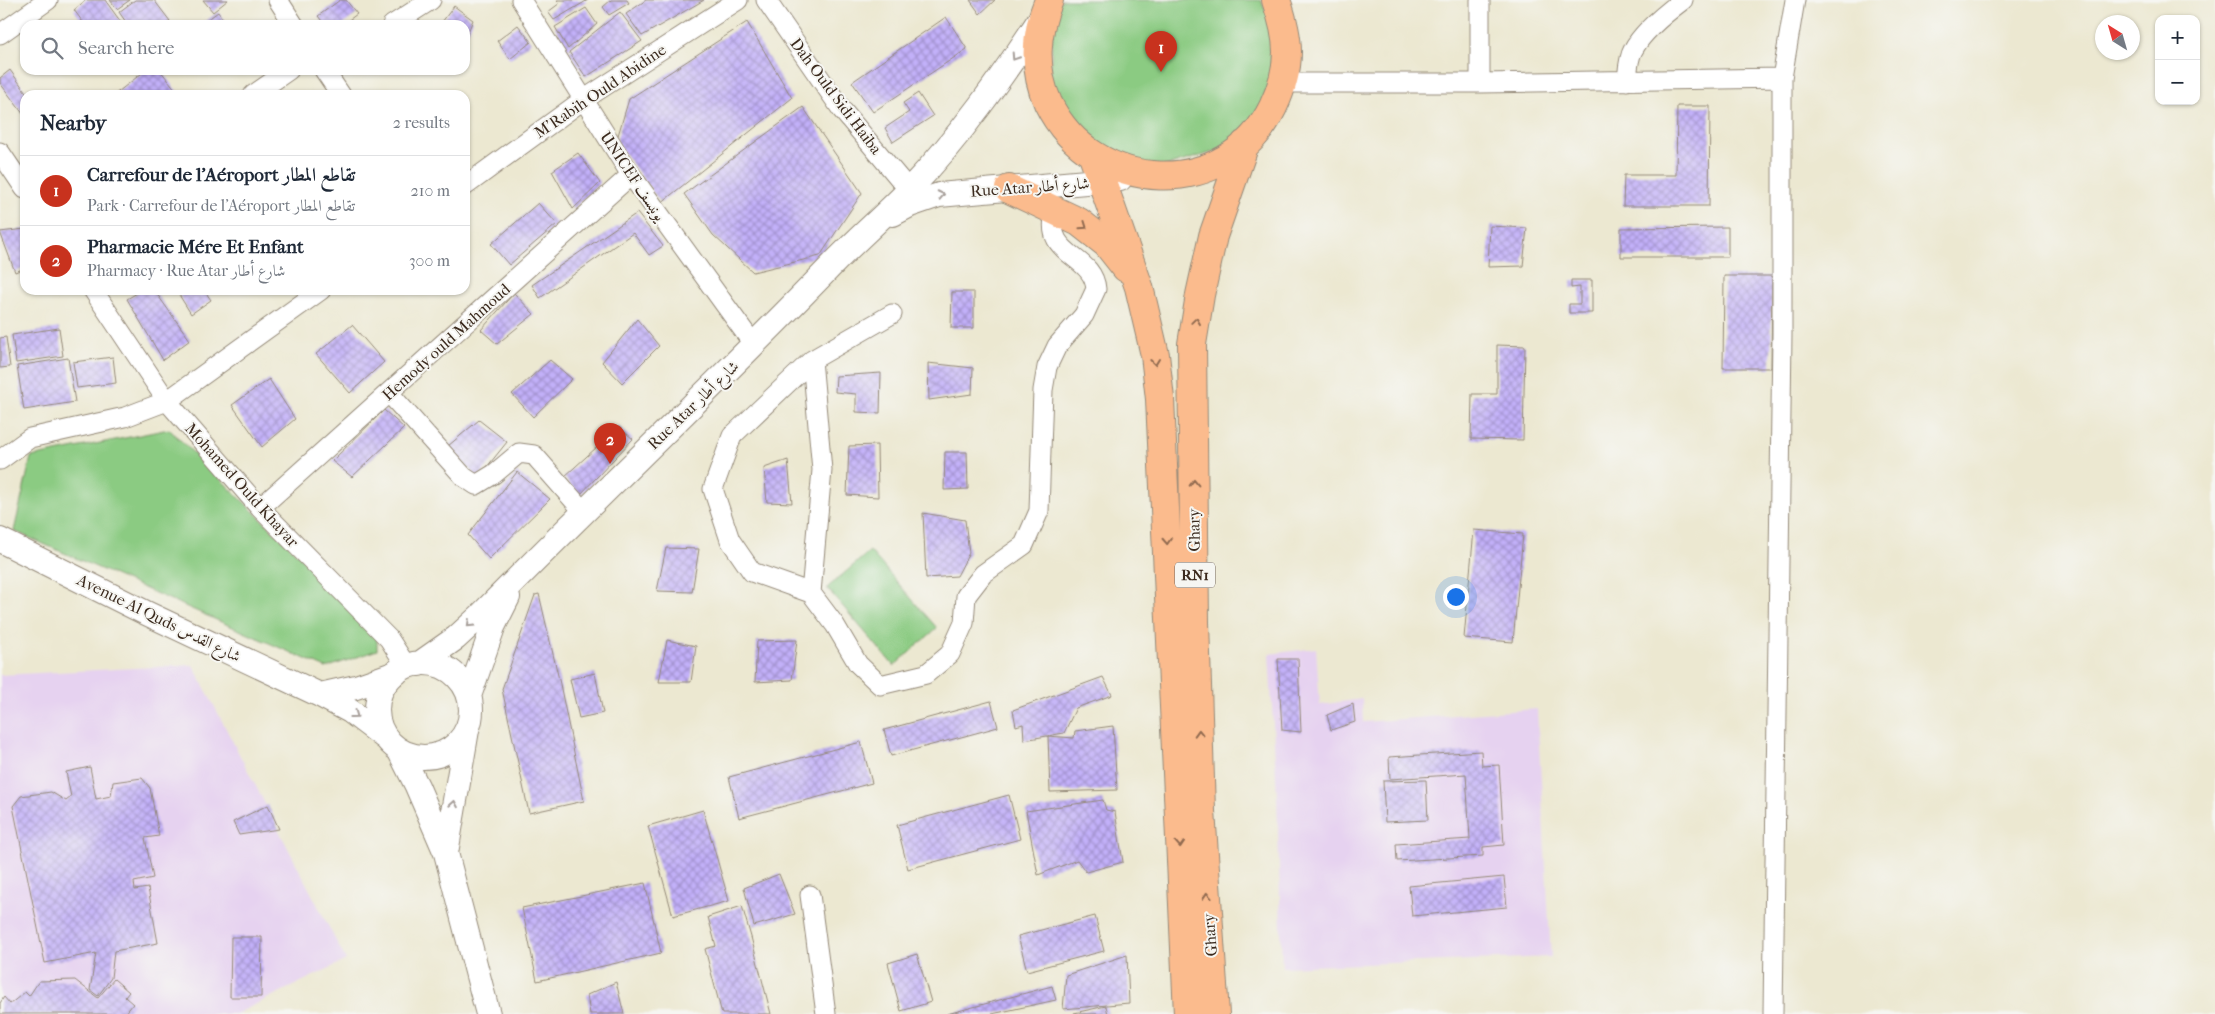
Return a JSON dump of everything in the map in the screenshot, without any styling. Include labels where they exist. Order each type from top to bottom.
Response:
[{"type":"highway","points":[[1045,8],[1037,43],[1038,69],[1044,95],[1056,118],[1072,139],[1093,156],[1116,168],[1142,175],[1170,176],[1197,171],[1222,160],[1245,144],[1269,115],[1283,83],[1287,52],[1284,25],[1276,0]]},
{"type":"highway","name":"Ghary","points":[[1188,1014],[1190,811],[1195,622],[1192,344],[1213,236],[1245,144]]},
{"type":"highway","name":"Ghary","points":[[1093,156],[1139,287],[1155,355],[1160,399],[1171,619],[1190,811],[1215,1014]]},
{"type":"highway","points":[[1009,189],[1079,222],[1107,244],[1139,287]]},
{"type":"street","points":[[0,34],[48,0]]},
{"type":"street","points":[[278,0],[291,20]]},
{"type":"street","points":[[400,20],[430,0]]},
{"type":"street","name":"UNICEF يونيسف","points":[[521,0],[631,176],[754,346]]},
{"type":"street","name":"M'Rabih Ould Abidine","points":[[470,182],[583,100],[738,0]]},
{"type":"street","name":"Dah Ould Sidi Haiba","points":[[766,0],[842,110],[909,190]]},
{"type":"street","points":[[1480,0],[1480,84]]},
{"type":"street","points":[[1627,81],[1633,49],[1652,26],[1683,0]]},
{"type":"street","points":[[1773,1014],[1782,334],[1782,78],[1795,0]]},
{"type":"street","name":"Rue Atar شارع أطار","points":[[407,668],[456,638],[754,346],[866,230],[909,190],[959,132],[998,82],[1045,8]]},
{"type":"street","points":[[260,90],[282,75]]},
{"type":"street","points":[[327,75],[338,90]]},
{"type":"street","points":[[1283,83],[1480,84],[1782,78]]},
{"type":"street","points":[[0,152],[20,182]]},
{"type":"street","name":"Rue Atar شارع أطار","points":[[866,230],[910,205],[939,195],[1101,182],[1142,175]]},
{"type":"street","name":"Hemody ould Mahmoud","points":[[260,508],[631,176]]},
{"type":"street","points":[[892,314],[812,360],[732,436],[713,490],[730,540],[752,572],[811,593],[835,625],[858,664],[880,685],[926,674],[950,654],[964,623],[966,596],[984,574],[1024,545],[1038,511],[1043,390],[1047,367],[1058,346],[1089,308],[1096,289],[1090,272],[1064,250],[1054,236],[1053,220],[1056,210]]},
{"type":"street","name":"Mohamed Ould Khayar","points":[[96,295],[167,401],[260,508],[389,639],[407,668]]},
{"type":"street","points":[[0,460],[30,438],[125,417],[167,401],[314,295]]},
{"type":"street","points":[[811,593],[822,470],[812,360]]},
{"type":"street","points":[[389,393],[464,477],[476,485],[494,474],[520,453],[534,455],[584,512]]},
{"type":"street","name":"Avenue Al Quds شارع القدس","points":[[0,540],[144,612],[320,694],[350,712],[393,745]]},
{"type":"street","name":"Rue Atar شارع أطار","points":[[469,696],[493,627],[517,578]]},
{"type":"street","points":[[320,694],[356,687],[407,668],[435,665],[450,671],[462,682],[469,696],[471,718],[467,730],[446,852]]},
{"type":"street","points":[[407,668],[384,688],[378,705],[379,723],[418,786],[446,852],[488,1014]]},
{"type":"street","points":[[393,745],[414,756],[430,757],[445,753],[458,743],[467,730]]},
{"type":"street","points":[[810,896],[826,1014]]},
{"type":"shaded area","points":[[1316,648],[1320,705],[1362,699],[1363,722],[1537,709],[1551,957],[1282,967],[1277,795],[1269,654]]},
{"type":"shaded area","points":[[193,665],[346,960],[236,1014],[0,1014],[0,675]]},
{"type":"green space","points":[[1061,0],[1261,0],[1271,23],[1276,58],[1268,94],[1251,125],[1224,149],[1156,169],[1089,145],[1050,86],[1053,15]]},
{"type":"green space","points":[[169,429],[377,632],[377,650],[326,668],[14,531],[31,457]]},
{"type":"green space","points":[[870,551],[937,628],[894,666],[827,588]]},
{"type":"building","points":[[86,0],[105,0],[119,20],[81,20],[74,10]]},
{"type":"building","points":[[110,0],[130,0],[117,9]]},
{"type":"building","points":[[135,0],[154,0],[169,20],[125,20],[119,12]]},
{"type":"building","points":[[203,0],[228,0],[213,12]]},
{"type":"building","points":[[340,0],[346,0],[357,14],[349,20],[321,20],[318,16]]},
{"type":"building","points":[[557,0],[588,0],[554,20],[548,12],[560,3]]},
{"type":"building","points":[[611,0],[627,0],[629,3],[609,15],[603,7]]},
{"type":"building","points":[[646,0],[704,0],[642,36],[626,14]]},
{"type":"building","points":[[970,0],[995,0],[980,14]]},
{"type":"building","points":[[454,6],[473,20],[470,27],[470,20],[444,20]]},
{"type":"building","points":[[586,8],[597,24],[568,49],[555,27]]},
{"type":"building","points":[[218,12],[224,20],[207,20]]},
{"type":"building","points":[[620,12],[642,41],[586,77],[569,52]]},
{"type":"building","points":[[946,17],[967,49],[873,112],[852,82]]},
{"type":"building","points":[[747,22],[792,98],[661,203],[616,142],[629,99]]},
{"type":"building","points":[[518,25],[531,42],[510,59],[497,41]]},
{"type":"building","points":[[10,70],[24,90],[20,90],[20,110],[0,83],[0,78]]},
{"type":"building","points":[[140,75],[164,75],[176,90],[120,90]]},
{"type":"building","points":[[918,93],[933,116],[893,142],[885,128],[909,112],[903,103]]},
{"type":"building","points":[[1677,106],[1710,106],[1709,206],[1623,206],[1624,175],[1676,175]]},
{"type":"building","points":[[803,107],[862,193],[820,256],[753,272],[713,235],[684,194]]},
{"type":"building","points":[[578,153],[600,183],[573,209],[552,171]]},
{"type":"building","points":[[538,203],[557,224],[509,265],[491,244]]},
{"type":"building","points":[[637,213],[663,246],[649,255],[633,233],[540,298],[532,285]]},
{"type":"building","points":[[1490,226],[1527,228],[1523,266],[1488,267]]},
{"type":"building","points":[[1728,227],[1728,257],[1621,257],[1621,228]]},
{"type":"building","points":[[20,230],[20,270],[15,272],[0,232]]},
{"type":"building","points":[[1724,276],[1772,276],[1771,368],[1723,368]]},
{"type":"building","points":[[1571,280],[1592,280],[1592,313],[1569,313],[1569,304],[1580,304],[1580,287],[1571,288]]},
{"type":"building","points":[[952,292],[974,292],[974,328],[951,328]]},
{"type":"building","points":[[514,293],[534,314],[497,344],[481,330]]},
{"type":"building","points":[[134,295],[158,295],[190,340],[163,360],[127,299]]},
{"type":"building","points":[[179,295],[208,295],[211,300],[191,314]]},
{"type":"building","points":[[637,319],[659,346],[622,383],[602,362]]},
{"type":"building","points":[[352,325],[384,362],[350,393],[316,354]]},
{"type":"building","points":[[59,328],[63,356],[16,363],[12,335]]},
{"type":"building","points":[[6,337],[10,367],[0,368],[0,338]]},
{"type":"building","points":[[1497,345],[1525,346],[1523,440],[1471,439],[1472,394],[1497,394]]},
{"type":"building","points":[[113,357],[116,383],[77,388],[73,362]]},
{"type":"building","points":[[68,358],[75,402],[24,410],[17,366]]},
{"type":"building","points":[[550,360],[572,379],[533,417],[512,394]]},
{"type":"building","points":[[928,363],[973,368],[972,394],[929,400]]},
{"type":"building","points":[[881,373],[880,413],[856,412],[856,394],[835,392],[836,376]]},
{"type":"building","points":[[269,379],[295,419],[262,447],[232,405]]},
{"type":"building","points":[[384,410],[404,428],[352,477],[332,461]]},
{"type":"building","points":[[479,420],[507,442],[478,478],[448,446]]},
{"type":"building","points":[[619,427],[633,439],[579,496],[564,477]]},
{"type":"building","points":[[877,445],[878,497],[847,495],[849,446]]},
{"type":"building","points":[[945,452],[967,452],[968,489],[944,490]]},
{"type":"building","points":[[788,460],[792,503],[767,502],[764,468]]},
{"type":"building","points":[[517,472],[550,499],[489,559],[468,535]]},
{"type":"building","points":[[923,513],[965,520],[969,553],[957,576],[926,578]]},
{"type":"building","points":[[1474,530],[1523,534],[1513,642],[1464,638]]},
{"type":"building","points":[[666,548],[699,549],[692,592],[657,591]]},
{"type":"building","points":[[539,594],[584,801],[529,813],[502,689],[535,595]]},
{"type":"building","points":[[667,640],[696,646],[691,682],[659,682]]},
{"type":"building","points":[[797,640],[792,680],[755,682],[757,641]]},
{"type":"building","points":[[1278,659],[1298,659],[1301,732],[1282,730]]},
{"type":"building","points":[[595,673],[603,713],[579,718],[570,679]]},
{"type":"building","points":[[1103,677],[1112,695],[1076,708],[1064,733],[1024,740],[1023,724],[1016,726],[1013,710]]},
{"type":"building","points":[[991,701],[998,727],[891,756],[884,730]]},
{"type":"building","points":[[1353,704],[1355,722],[1331,730],[1327,715]]},
{"type":"building","points":[[1113,726],[1117,790],[1050,792],[1048,736],[1074,738],[1075,731]]},
{"type":"building","points":[[861,742],[872,783],[739,818],[729,777]]},
{"type":"building","points":[[1481,751],[1482,766],[1499,765],[1504,845],[1483,847],[1483,856],[1397,861],[1396,844],[1470,839],[1466,774],[1390,779],[1389,757]]},
{"type":"building","points":[[90,767],[96,799],[111,796],[113,782],[142,778],[150,788],[159,836],[145,838],[153,878],[134,882],[135,890],[148,888],[158,943],[114,951],[111,978],[98,996],[90,990],[96,953],[45,963],[13,806],[21,796],[51,792],[66,801],[71,797],[66,772]]},
{"type":"building","points":[[1426,780],[1428,820],[1385,822],[1383,781]]},
{"type":"building","points":[[1009,795],[1020,839],[908,869],[897,825]]},
{"type":"building","points":[[1103,800],[1106,810],[1115,812],[1123,862],[1086,872],[1077,860],[1038,875],[1026,811]]},
{"type":"building","points":[[268,805],[279,829],[239,835],[233,822]]},
{"type":"building","points":[[703,810],[729,901],[673,916],[648,826]]},
{"type":"building","points":[[779,874],[795,914],[754,926],[744,888]]},
{"type":"building","points":[[1504,877],[1507,907],[1412,916],[1409,886]]},
{"type":"building","points":[[645,883],[661,953],[537,981],[522,908]]},
{"type":"building","points":[[742,906],[771,1014],[722,1014],[705,949],[716,946],[708,917]]},
{"type":"building","points":[[1095,916],[1104,951],[1027,971],[1018,936]]},
{"type":"building","points":[[231,937],[262,937],[261,997],[230,997]]},
{"type":"building","points":[[917,954],[931,1002],[901,1011],[888,963]]},
{"type":"building","points":[[1127,955],[1129,1003],[1063,1009],[1066,975]]},
{"type":"building","points":[[114,979],[129,992],[125,997],[133,1004],[125,1014],[0,1014],[0,1003],[4,997],[10,1004],[25,992],[29,996],[39,981],[75,980],[98,998]]},
{"type":"building","points":[[616,982],[624,1014],[590,1014],[587,995]]},
{"type":"building","points":[[1052,986],[1056,1000],[992,1014],[947,1014]]},
{"type":"building","points":[[1106,1006],[1108,1014],[1074,1014],[1074,1013]]},
{"type":"place","name":"Carrefour de l'Aéroport تقاطع المطار","points":[[1161,72]]},
{"type":"place","name":"Pharmacie Mére Et Enfant","points":[[610,464]]}]
